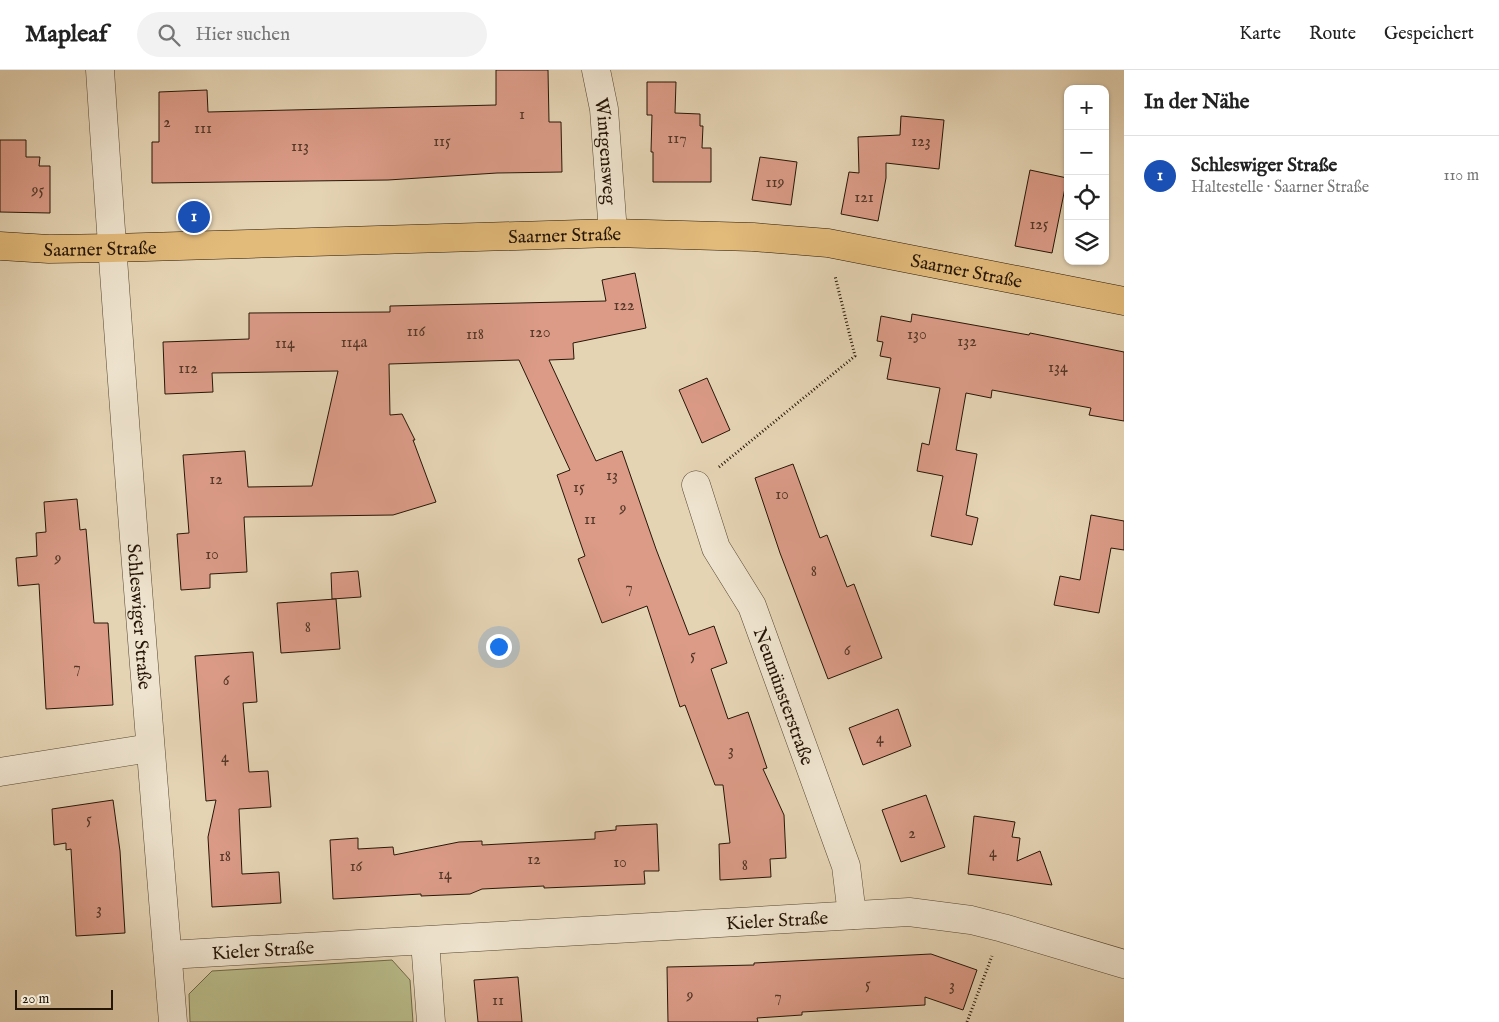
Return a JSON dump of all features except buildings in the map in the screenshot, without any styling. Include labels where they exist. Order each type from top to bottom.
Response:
[{"type":"main road","name":"Saarner Straße","points":[[0,246],[49,249],[112,248],[613,233],[753,237],[828,243],[1124,301]]},
{"type":"street","name":"Schleswiger Straße","points":[[100,70],[150,748],[168,955]]},
{"type":"street","name":"Wintgensweg","points":[[596,70],[604,109],[613,233]]},
{"type":"street","name":"Neumünsterstraße","points":[[696,485],[716,548],[752,606],[759,624],[846,866],[852,915]]},
{"type":"street","points":[[0,772],[150,748]]},
{"type":"street","name":"Kieler Straße","points":[[168,955],[909,912],[971,920],[1124,964]]},
{"type":"street","points":[[425,941],[431,1022]]},
{"type":"street","points":[[168,955],[174,1022]]},
{"type":"path","points":[[696,485],[855,356],[828,243]]},
{"type":"path","points":[[968,1022],[1003,928]]},
{"type":"green space","points":[[392,960],[410,980],[413,1022],[190,1022],[189,994],[212,971]]},
{"type":"place","name":"Schleswiger Straße","points":[[194,217]]}]
